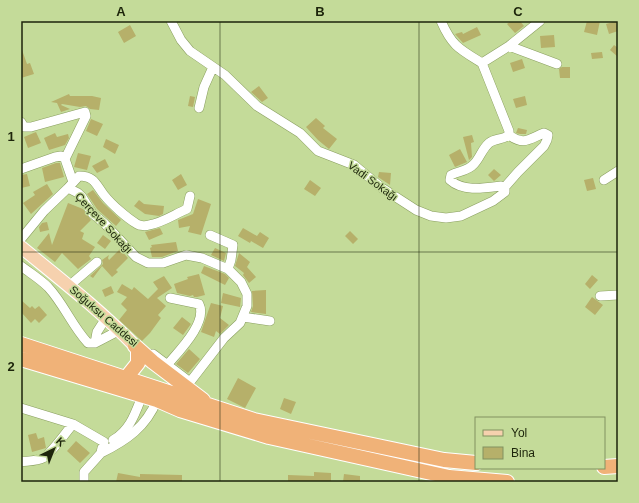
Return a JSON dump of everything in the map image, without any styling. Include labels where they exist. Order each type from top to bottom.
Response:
[{"type":"highway","points":[[21,344],[126,378],[180,410],[269,437],[449,477],[507,482]]},
{"type":"highway","points":[[137,348],[152,362],[215,408]]},
{"type":"highway","points":[[126,378],[138,363],[137,348]]},
{"type":"highway","points":[[137,348],[147,375],[151,393]]},
{"type":"highway","points":[[21,359],[101,383],[215,408],[275,425],[444,460],[475,463]]},
{"type":"highway","points":[[151,393],[159,374],[152,362]]},
{"type":"highway","points":[[190,382],[218,402],[230,413]]},
{"type":"highway","points":[[605,467],[618,466]]},
{"type":"main road","name":"Soğuksu Caddesi","points":[[21,248],[69,286],[120,330],[137,348]]},
{"type":"street","name":"Vadi Sokağı","points":[[171,21],[184,45],[190,51],[225,75],[257,106],[300,133],[318,152],[354,165],[382,188],[423,214],[440,218],[461,216],[502,195],[505,192],[504,188],[544,146],[548,138],[548,135],[544,133],[531,140],[519,141],[508,135]]},
{"type":"street","points":[[441,21],[448,37],[459,49],[482,63],[509,130],[508,135],[505,138],[495,139],[489,143],[475,164],[468,169],[451,174],[450,180],[453,183],[469,188],[501,186],[504,188]]},
{"type":"street","points":[[482,63],[509,46],[540,21]]},
{"type":"street","points":[[509,46],[557,64]]},
{"type":"street","points":[[199,108],[204,87],[213,67]]},
{"type":"street","points":[[21,122],[24,127],[31,127],[85,112],[86,116],[65,159],[71,185]]},
{"type":"street","points":[[21,169],[55,157],[61,156],[65,159]]},
{"type":"street","points":[[604,180],[618,171]]},
{"type":"street","points":[[71,185],[79,176],[86,176],[93,180],[105,196],[139,225],[150,225],[187,209],[190,196]]},
{"type":"street","name":"Çerçeve Sokağı","points":[[21,239],[44,211],[71,185],[89,206],[92,213],[105,224],[136,257],[148,263],[163,262],[186,256],[202,258],[228,269],[241,282],[247,294],[247,306],[240,323],[224,338],[190,382]]},
{"type":"street","points":[[210,235],[233,245],[228,269]]},
{"type":"street","points":[[69,286],[97,262]]},
{"type":"street","points":[[21,266],[48,287],[62,306],[78,333],[88,343],[95,343],[120,330]]},
{"type":"street","points":[[600,296],[618,295]]},
{"type":"street","points":[[168,364],[188,341],[201,316],[202,309],[199,304],[170,298]]},
{"type":"street","points":[[243,316],[270,321]]},
{"type":"street","points":[[95,343],[97,332],[106,318]]},
{"type":"street","name":"Soğuksu Caddesi","points":[[137,348],[149,351],[190,382]]},
{"type":"street","points":[[21,408],[73,424],[104,442],[111,441],[127,430],[151,393]]},
{"type":"street","points":[[84,482],[84,472],[101,453],[118,445],[136,430],[152,412],[151,393]]},
{"type":"street","points":[[21,462],[32,461],[44,457],[73,424]]},
{"type":"street","points":[[101,453],[104,442]]},
{"type":"building","points":[[511,21],[520,21],[524,26],[515,33],[507,24]]},
{"type":"building","points":[[587,21],[600,21],[597,35],[584,32]]},
{"type":"building","points":[[616,21],[618,31],[609,34],[606,24]]},
{"type":"building","points":[[130,25],[136,36],[124,43],[118,32]]},
{"type":"building","points":[[477,27],[481,35],[463,43],[455,34],[462,32],[463,34]]},
{"type":"building","points":[[554,35],[555,47],[541,48],[540,36]]},
{"type":"building","points":[[614,45],[618,48],[618,57],[610,50]]},
{"type":"building","points":[[22,50],[27,64],[30,63],[34,74],[21,78]]},
{"type":"building","points":[[602,52],[603,58],[592,59],[591,53]]},
{"type":"building","points":[[522,59],[525,68],[513,72],[510,63]]},
{"type":"building","points":[[562,67],[570,67],[570,78],[560,78],[559,69]]},
{"type":"building","points":[[259,86],[268,98],[262,102],[251,92]]},
{"type":"building","points":[[69,94],[70,96],[92,96],[101,98],[99,110],[90,109],[86,106],[80,107],[62,104],[61,105],[70,109],[61,112],[57,103],[51,102]]},
{"type":"building","points":[[190,96],[195,97],[193,107],[188,106]]},
{"type":"building","points":[[525,96],[527,105],[516,108],[513,99]]},
{"type":"building","points":[[316,118],[325,126],[323,128],[337,139],[329,149],[306,127]]},
{"type":"building","points":[[91,119],[103,124],[97,136],[86,131]]},
{"type":"building","points":[[518,128],[527,130],[526,134],[516,133]]},
{"type":"building","points":[[36,132],[41,143],[28,148],[24,137]]},
{"type":"building","points":[[55,133],[57,137],[68,134],[69,138],[65,145],[49,150],[44,138]]},
{"type":"building","points":[[472,135],[474,142],[471,143],[472,157],[469,160],[463,137]]},
{"type":"building","points":[[106,139],[119,145],[115,154],[103,147]]},
{"type":"building","points":[[460,149],[467,162],[455,167],[449,155]]},
{"type":"building","points":[[78,153],[91,156],[87,170],[74,167]]},
{"type":"building","points":[[105,159],[109,167],[97,173],[92,166]]},
{"type":"building","points":[[60,163],[64,177],[45,182],[42,168]]},
{"type":"building","points":[[494,169],[501,175],[494,181],[488,175]]},
{"type":"building","points":[[379,172],[391,173],[390,185],[378,177]]},
{"type":"building","points":[[27,174],[30,186],[21,188],[21,175]]},
{"type":"building","points":[[181,174],[187,185],[178,190],[172,180]]},
{"type":"building","points":[[593,178],[596,189],[587,191],[584,180]]},
{"type":"building","points":[[310,180],[321,188],[315,196],[304,189]]},
{"type":"building","points":[[47,184],[53,194],[31,214],[23,203],[35,195],[33,192]]},
{"type":"building","points":[[93,190],[103,203],[121,220],[116,226],[97,209],[87,194]]},
{"type":"building","points":[[198,199],[211,204],[201,235],[188,232],[190,226],[179,228],[178,220],[193,214]]},
{"type":"building","points":[[139,200],[144,204],[164,206],[163,214],[159,216],[145,214],[134,206]]},
{"type":"building","points":[[68,203],[83,209],[91,220],[80,231],[84,233],[82,239],[95,247],[89,256],[91,259],[78,269],[62,253],[55,262],[37,248],[49,233],[52,245]]},
{"type":"building","points":[[47,222],[49,230],[40,232],[39,227],[42,223]]},
{"type":"building","points":[[160,228],[163,234],[149,240],[145,232]]},
{"type":"building","points":[[243,228],[257,236],[260,232],[269,238],[263,248],[238,236]]},
{"type":"building","points":[[350,231],[358,239],[353,244],[345,236]]},
{"type":"building","points":[[103,235],[111,241],[105,249],[97,243]]},
{"type":"building","points":[[176,242],[178,251],[162,257],[152,257],[150,248],[152,247],[151,245]]},
{"type":"building","points":[[215,248],[226,253],[224,261],[211,255]]},
{"type":"building","points":[[120,249],[128,258],[116,270],[118,272],[112,277],[102,266],[93,278],[90,276],[103,264],[102,260],[109,255],[109,260]]},
{"type":"building","points":[[239,253],[250,262],[247,267],[256,277],[249,283],[243,275],[244,273],[235,266]]},
{"type":"building","points":[[204,266],[225,274],[229,278],[225,285],[201,273]]},
{"type":"building","points":[[199,274],[205,295],[194,297],[193,295],[190,296],[177,293],[174,284],[188,279],[187,277]]},
{"type":"building","points":[[592,275],[598,280],[590,289],[585,284]]},
{"type":"building","points":[[164,276],[172,288],[157,298],[166,306],[158,315],[161,318],[142,341],[119,320],[127,310],[121,304],[127,297],[117,292],[122,284],[132,290],[134,287],[148,299],[158,289],[153,282]]},
{"type":"building","points":[[111,286],[114,293],[105,297],[102,290]]},
{"type":"building","points":[[266,290],[266,314],[251,312],[253,306],[252,291]]},
{"type":"building","points":[[223,293],[241,298],[240,307],[221,303]]},
{"type":"building","points":[[592,297],[603,305],[595,315],[585,307]]},
{"type":"building","points":[[21,300],[30,308],[32,306],[35,309],[39,306],[47,315],[39,323],[35,319],[31,323],[21,312]]},
{"type":"building","points":[[211,303],[223,306],[220,318],[229,325],[220,334],[216,331],[214,337],[201,332]]},
{"type":"building","points":[[182,317],[191,324],[183,335],[173,328]]},
{"type":"building","points":[[189,349],[200,359],[188,373],[176,364]]},
{"type":"building","points":[[238,378],[256,388],[245,408],[227,399]]},
{"type":"building","points":[[284,398],[296,402],[291,414],[280,409]]},
{"type":"building","points":[[36,433],[38,439],[44,437],[46,448],[32,452],[28,435]]},
{"type":"building","points":[[76,441],[90,453],[80,463],[67,451]]},
{"type":"building","points":[[314,472],[331,473],[331,482],[288,482],[288,475],[314,476]]},
{"type":"building","points":[[118,473],[140,477],[140,474],[182,475],[182,482],[116,482]]},
{"type":"building","points":[[344,474],[360,476],[360,482],[343,482]]}]
